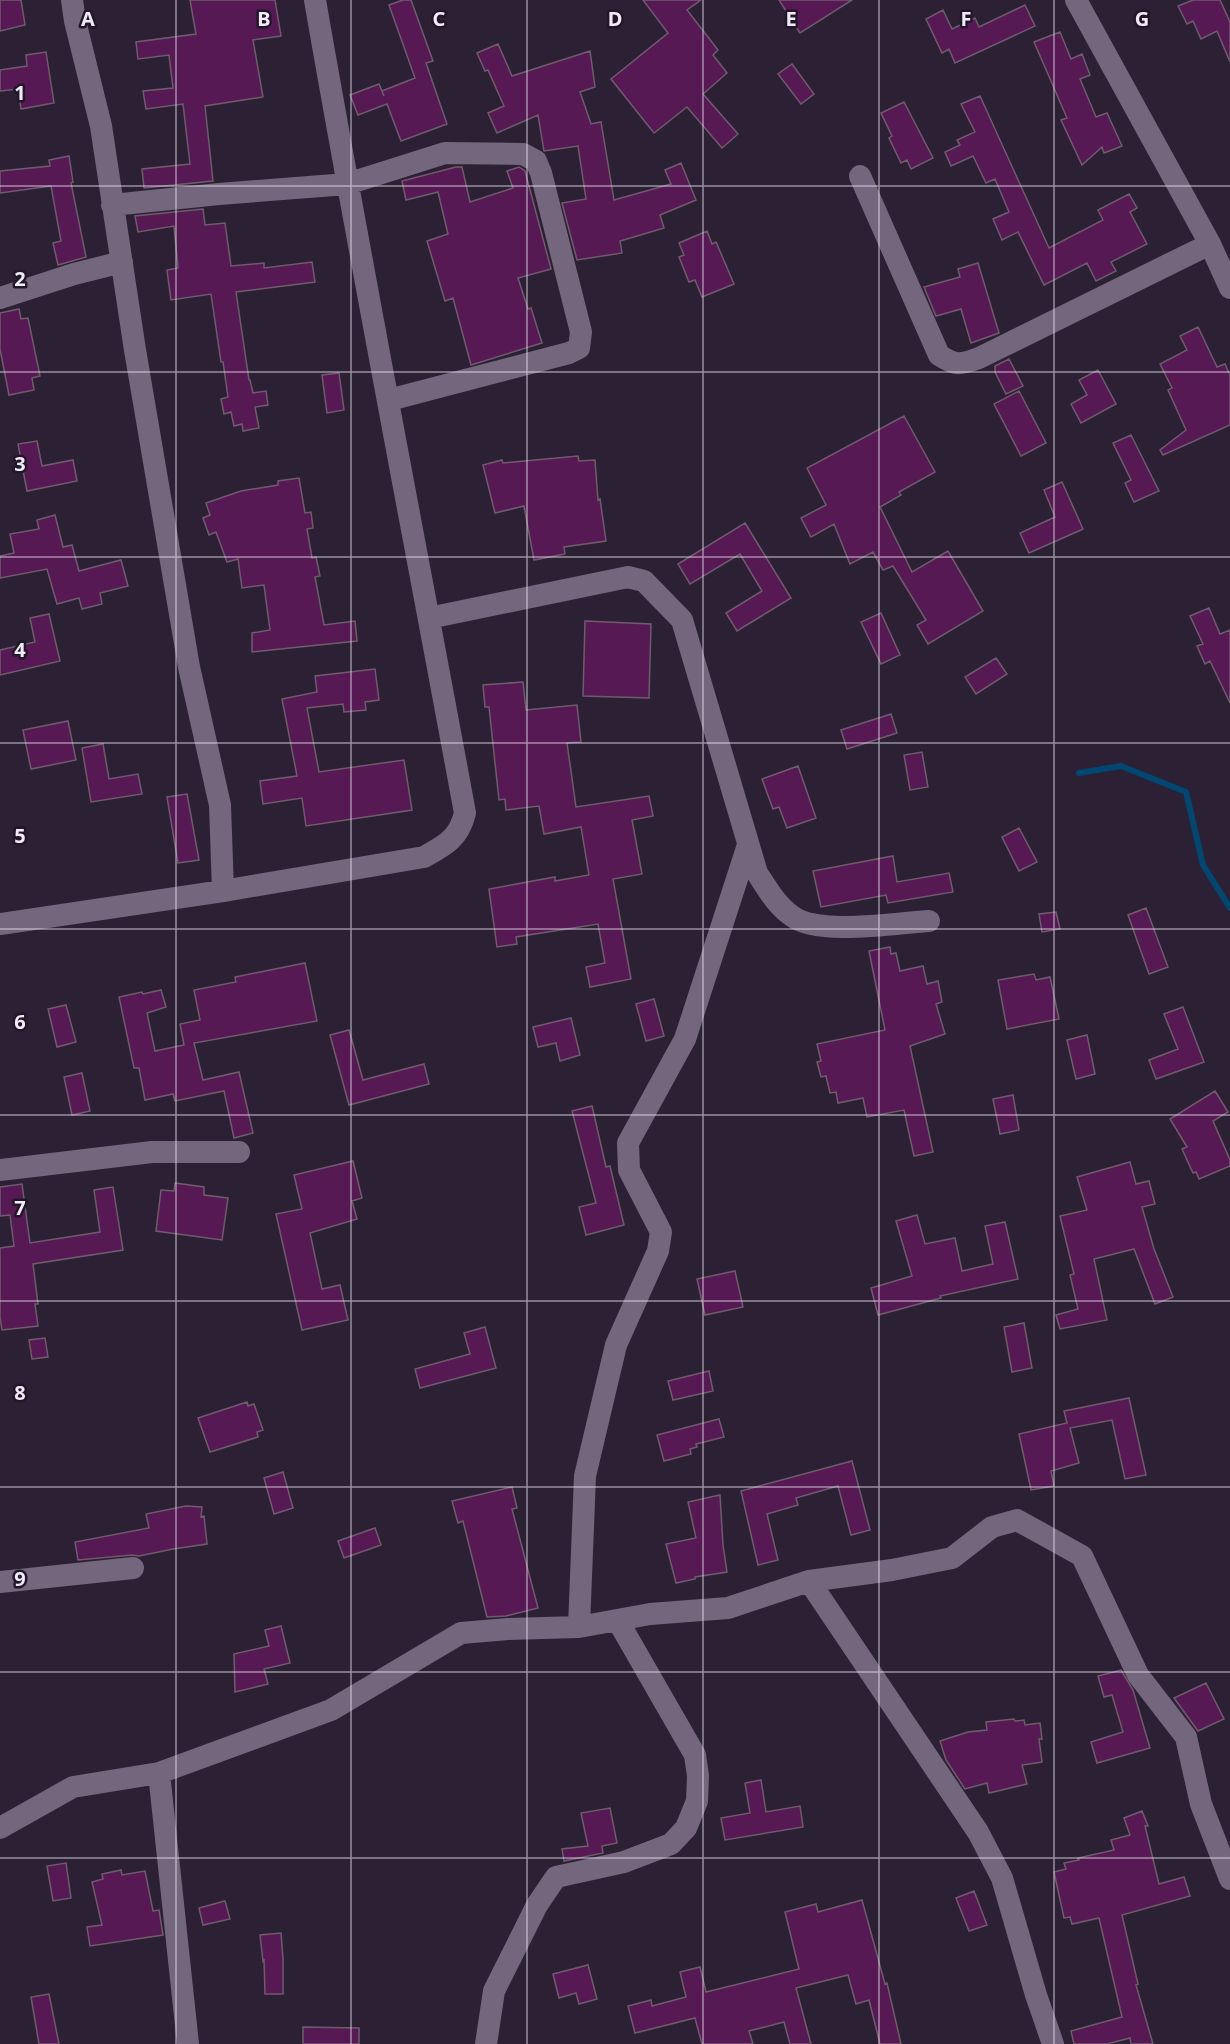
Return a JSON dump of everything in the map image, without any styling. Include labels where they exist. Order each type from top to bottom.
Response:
[{"type":"street","points":[[72,0],[101,126],[112,205],[189,667],[220,805],[223,891]]},
{"type":"street","points":[[0,924],[223,891],[424,857],[442,847],[461,829],[465,813],[347,184],[315,0]]},
{"type":"street","points":[[1076,0],[1210,244],[1230,288]]},
{"type":"street","points":[[112,205],[347,184],[445,153],[523,154],[536,161],[581,332],[579,348],[569,353],[389,400]]},
{"type":"street","points":[[860,176],[939,355],[951,363],[963,364],[979,358],[1210,244]]},
{"type":"street","points":[[0,298],[74,274],[122,262]]},
{"type":"street","points":[[429,618],[628,578],[644,581],[681,620],[757,873],[775,900],[793,918],[824,927],[929,921]]},
{"type":"street","points":[[579,1628],[585,1476],[616,1345],[658,1251],[661,1232],[629,1170],[628,1143],[685,1039],[748,845]]},
{"type":"street","points":[[0,1170],[152,1152],[239,1152]]},
{"type":"street","points":[[0,1828],[73,1787],[159,1773],[331,1710],[461,1633],[508,1629],[579,1628],[650,1614],[728,1608],[809,1581],[892,1570],[952,1558],[992,1527],[1017,1520],[1082,1556],[1138,1675],[1186,1737],[1201,1804],[1228,1863]]},
{"type":"street","points":[[0,1582],[133,1568]]},
{"type":"street","points":[[809,1581],[983,1841],[1002,1878],[1036,1995],[1053,2044]]},
{"type":"street","points":[[486,2044],[494,1991],[537,1905],[556,1877],[624,1862],[671,1844],[686,1828],[697,1802],[698,1776],[695,1755],[618,1621]]},
{"type":"street","points":[[159,1773],[188,2044]]},
{"type":"building","points":[[0,0],[21,0],[25,25],[0,31]]},
{"type":"building","points":[[190,0],[275,0],[281,36],[253,40],[263,97],[205,106],[213,181],[144,188],[142,169],[190,164],[183,104],[146,109],[143,91],[173,88],[169,55],[138,59],[136,42],[196,34]]},
{"type":"building","points":[[411,0],[433,61],[426,63],[447,124],[401,141],[387,104],[358,115],[350,95],[379,84],[384,96],[382,91],[415,78],[389,5]]},
{"type":"building","points":[[643,0],[701,0],[687,10],[718,50],[713,55],[727,73],[703,94],[738,134],[722,148],[687,107],[654,133],[611,79],[668,33]]},
{"type":"building","points":[[779,0],[852,0],[800,33]]},
{"type":"building","points":[[1193,0],[1220,0],[1230,22],[1230,62],[1217,31],[1201,39],[1193,21],[1187,24],[1178,6]]},
{"type":"building","points":[[1025,5],[1035,26],[955,63],[949,49],[942,53],[926,19],[943,10],[952,29],[975,18],[979,27]]},
{"type":"building","points":[[1060,32],[1071,59],[1082,54],[1090,75],[1080,79],[1096,117],[1107,113],[1122,146],[1104,153],[1102,147],[1082,165],[1061,120],[1067,118],[1034,42]]},
{"type":"building","points":[[498,44],[512,76],[590,51],[595,87],[580,92],[591,124],[601,122],[614,200],[671,184],[665,170],[681,163],[696,200],[660,215],[664,228],[620,241],[622,253],[577,260],[562,203],[586,199],[578,146],[544,151],[538,115],[497,133],[488,113],[504,106],[488,70],[485,71],[477,53]]},
{"type":"building","points":[[46,52],[54,103],[21,109],[18,89],[0,91],[0,70],[27,66],[26,55]]},
{"type":"building","points":[[792,64],[814,94],[801,104],[778,74]]},
{"type":"building","points":[[980,96],[1049,248],[1103,220],[1098,210],[1129,194],[1137,208],[1130,212],[1147,244],[1111,262],[1116,271],[1096,281],[1087,263],[1044,285],[1018,232],[1002,240],[993,219],[1009,212],[995,179],[986,183],[973,156],[951,166],[945,152],[960,145],[957,140],[975,132],[961,104]]},
{"type":"building","points":[[904,102],[933,158],[911,169],[907,160],[901,163],[889,138],[892,136],[881,113]]},
{"type":"building","points":[[69,156],[73,182],[71,183],[86,257],[58,265],[53,243],[61,241],[51,186],[0,193],[0,171],[50,166],[49,160]]},
{"type":"building","points":[[462,167],[470,202],[513,188],[507,171],[519,167],[525,171],[551,269],[518,278],[528,309],[531,308],[542,343],[471,365],[453,298],[445,301],[427,241],[448,234],[438,192],[406,200],[402,181]]},
{"type":"building","points":[[203,209],[205,225],[225,223],[231,266],[264,263],[264,268],[312,262],[315,282],[236,292],[249,380],[253,393],[266,391],[268,405],[255,407],[259,428],[243,431],[242,424],[234,426],[231,412],[224,414],[221,399],[228,397],[211,294],[171,300],[167,270],[178,268],[174,226],[138,232],[135,216]]},
{"type":"building","points":[[707,231],[712,244],[716,242],[734,284],[702,297],[695,280],[689,282],[679,257],[684,255],[679,243]]},
{"type":"building","points":[[978,263],[999,333],[971,343],[961,309],[936,316],[924,287],[960,277],[958,269]]},
{"type":"building","points":[[19,309],[21,319],[28,318],[40,376],[32,378],[34,390],[9,395],[0,349],[0,313]]},
{"type":"building","points":[[1198,327],[1217,367],[1225,364],[1230,375],[1230,425],[1163,455],[1160,450],[1186,430],[1168,390],[1172,388],[1160,364],[1187,350],[1180,336]]},
{"type":"building","points":[[1009,359],[1023,386],[1006,394],[995,372],[995,366]]},
{"type":"building","points":[[1098,370],[1116,404],[1081,423],[1071,404],[1087,395],[1079,380]]},
{"type":"building","points":[[339,373],[344,410],[327,413],[322,375]]},
{"type":"building","points":[[1019,391],[1046,443],[1021,456],[994,404]]},
{"type":"building","points":[[904,416],[935,472],[899,492],[901,495],[880,507],[912,572],[948,551],[983,611],[928,644],[917,625],[926,620],[893,566],[883,570],[873,552],[850,564],[834,524],[811,537],[801,518],[826,505],[807,468]]},
{"type":"building","points":[[1131,435],[1159,491],[1134,502],[1125,483],[1131,480],[1113,443]]},
{"type":"building","points":[[37,441],[42,466],[73,460],[77,481],[27,491],[18,444]]},
{"type":"building","points":[[578,456],[579,461],[595,460],[598,500],[600,499],[606,541],[564,547],[565,554],[534,560],[524,506],[495,513],[483,465],[502,460],[503,463]]},
{"type":"building","points":[[299,478],[305,513],[311,512],[313,528],[307,529],[312,558],[316,557],[320,576],[315,577],[324,625],[355,621],[357,641],[252,652],[252,633],[270,630],[264,585],[242,588],[238,559],[227,562],[216,532],[209,535],[203,518],[210,515],[206,503],[241,491],[278,485],[278,481]]},
{"type":"building","points":[[1062,482],[1083,529],[1029,553],[1020,533],[1055,517],[1044,490]]},
{"type":"building","points":[[55,515],[63,547],[72,545],[79,571],[121,560],[128,586],[100,593],[102,604],[82,609],[79,598],[57,604],[47,569],[0,578],[0,556],[14,553],[10,534],[39,529],[37,520]]},
{"type":"building","points":[[745,523],[791,598],[737,631],[726,613],[762,591],[740,554],[690,584],[678,564]]},
{"type":"building","points":[[1209,608],[1220,634],[1230,630],[1230,703],[1210,661],[1205,664],[1197,646],[1203,644],[1190,616]]},
{"type":"building","points":[[881,613],[900,655],[881,664],[861,622]]},
{"type":"building","points":[[49,614],[60,661],[0,675],[0,650],[35,642],[30,618]]},
{"type":"building","points":[[585,621],[651,624],[649,698],[583,696]]},
{"type":"building","points":[[996,658],[1007,674],[976,694],[965,677]]},
{"type":"building","points":[[375,669],[379,700],[365,702],[366,710],[344,712],[343,704],[307,708],[319,772],[404,760],[412,810],[306,826],[302,798],[263,804],[260,781],[297,776],[282,699],[317,692],[315,676]]},
{"type":"building","points":[[523,682],[526,710],[577,705],[581,742],[567,743],[576,807],[649,796],[653,816],[632,820],[642,874],[613,879],[631,979],[590,987],[586,967],[605,963],[598,924],[516,937],[517,944],[497,947],[489,889],[555,877],[555,881],[589,875],[581,827],[544,834],[539,806],[506,810],[505,799],[499,800],[489,707],[485,707],[483,685]]},
{"type":"building","points":[[891,714],[897,733],[847,749],[841,730]]},
{"type":"building","points":[[68,721],[76,760],[31,769],[23,730]]},
{"type":"building","points":[[103,744],[109,779],[138,774],[142,794],[91,802],[82,748]]},
{"type":"building","points":[[922,752],[928,787],[910,790],[904,755]]},
{"type":"building","points":[[798,766],[816,818],[787,828],[779,807],[773,809],[762,779]]},
{"type":"building","points":[[187,794],[199,860],[178,863],[167,797]]},
{"type":"building","points":[[1019,828],[1037,862],[1019,871],[1002,837]]},
{"type":"building","points":[[893,856],[897,882],[949,873],[953,892],[888,903],[886,895],[821,907],[813,871]]},
{"type":"building","points":[[1146,908],[1168,967],[1149,974],[1128,915]]},
{"type":"building","points":[[1056,912],[1060,929],[1042,932],[1039,914]]},
{"type":"building","points":[[890,947],[891,954],[896,953],[900,971],[923,966],[927,984],[938,981],[942,1002],[936,1004],[945,1034],[910,1046],[933,1152],[914,1156],[904,1110],[867,1117],[863,1098],[838,1103],[836,1092],[830,1093],[826,1076],[821,1077],[817,1062],[821,1061],[817,1044],[885,1030],[869,951]]},
{"type":"building","points":[[305,963],[317,1021],[194,1043],[203,1080],[239,1072],[253,1133],[234,1138],[224,1091],[175,1101],[173,1094],[145,1100],[139,1068],[134,1068],[119,997],[161,990],[166,1007],[147,1013],[155,1051],[184,1045],[180,1024],[200,1020],[194,990],[236,982],[235,977]]},
{"type":"building","points":[[1034,974],[1036,980],[1050,977],[1059,1019],[1007,1029],[998,980]]},
{"type":"building","points":[[654,999],[664,1036],[646,1041],[636,1004]]},
{"type":"building","points":[[66,1005],[76,1042],[57,1047],[48,1009]]},
{"type":"building","points":[[1183,1007],[1204,1062],[1156,1079],[1149,1060],[1178,1049],[1164,1014]]},
{"type":"building","points":[[571,1018],[580,1055],[560,1061],[556,1043],[538,1047],[533,1027]]},
{"type":"building","points":[[349,1030],[363,1080],[424,1064],[429,1084],[349,1105],[330,1035]]},
{"type":"building","points":[[1087,1035],[1095,1074],[1076,1079],[1067,1040]]},
{"type":"building","points":[[82,1073],[90,1111],[72,1115],[64,1077]]},
{"type":"building","points":[[1215,1091],[1228,1112],[1213,1121],[1230,1160],[1230,1166],[1199,1179],[1196,1172],[1193,1173],[1182,1149],[1187,1147],[1170,1119]]},
{"type":"building","points":[[1013,1095],[1019,1130],[1000,1134],[993,1099]]},
{"type":"building","points":[[592,1106],[606,1167],[610,1166],[624,1225],[586,1235],[579,1207],[596,1203],[572,1111]]},
{"type":"building","points":[[353,1161],[362,1198],[352,1201],[357,1219],[310,1233],[322,1289],[340,1285],[348,1320],[302,1330],[276,1214],[302,1209],[294,1175]]},
{"type":"building","points":[[1130,1162],[1136,1184],[1149,1181],[1155,1204],[1142,1207],[1154,1249],[1173,1297],[1155,1304],[1134,1249],[1094,1259],[1107,1320],[1060,1329],[1056,1315],[1078,1309],[1070,1275],[1074,1274],[1060,1216],[1087,1210],[1077,1177]]},
{"type":"building","points":[[175,1183],[204,1187],[204,1195],[228,1198],[222,1240],[156,1231],[161,1190],[174,1191]]},
{"type":"building","points":[[22,1184],[30,1243],[100,1232],[94,1190],[113,1187],[123,1250],[33,1264],[38,1326],[2,1330],[0,1248],[14,1246],[10,1215],[0,1216],[0,1187]]},
{"type":"building","points":[[917,1215],[925,1244],[955,1238],[962,1271],[993,1264],[985,1226],[1005,1222],[1018,1279],[940,1296],[941,1298],[878,1315],[871,1288],[912,1276],[896,1221]]},
{"type":"building","points":[[735,1271],[743,1307],[705,1315],[697,1279]]},
{"type":"building","points":[[1024,1323],[1032,1368],[1012,1372],[1004,1327]]},
{"type":"building","points":[[485,1327],[496,1368],[420,1388],[415,1369],[470,1354],[464,1333]]},
{"type":"building","points":[[45,1338],[48,1357],[32,1359],[29,1340]]},
{"type":"building","points":[[709,1371],[713,1391],[673,1400],[668,1381]]},
{"type":"building","points":[[1129,1398],[1146,1475],[1125,1479],[1112,1420],[1070,1428],[1079,1463],[1051,1471],[1054,1486],[1031,1490],[1019,1434],[1067,1423],[1064,1411]]},
{"type":"building","points":[[247,1402],[248,1406],[254,1404],[263,1430],[257,1432],[258,1437],[210,1452],[198,1418]]},
{"type":"building","points":[[719,1419],[724,1437],[696,1444],[697,1447],[690,1449],[691,1454],[664,1461],[657,1435]]},
{"type":"building","points":[[852,1461],[870,1530],[851,1535],[838,1486],[796,1498],[798,1505],[767,1514],[778,1560],[758,1565],[741,1491]]},
{"type":"building","points":[[283,1472],[293,1508],[274,1514],[264,1478]]},
{"type":"building","points":[[512,1487],[517,1508],[512,1509],[538,1608],[506,1616],[487,1617],[463,1521],[458,1523],[452,1501]]},
{"type":"building","points":[[720,1495],[727,1572],[695,1577],[695,1579],[676,1583],[666,1544],[696,1538],[688,1502]]},
{"type":"building","points":[[186,1506],[202,1507],[201,1517],[204,1516],[207,1544],[139,1556],[78,1560],[75,1542],[149,1528],[146,1514]]},
{"type":"building","points":[[375,1528],[381,1545],[344,1558],[338,1541]]},
{"type":"building","points":[[281,1626],[290,1663],[264,1669],[268,1684],[235,1692],[234,1654],[269,1646],[265,1630]]},
{"type":"building","points":[[1121,1670],[1133,1690],[1150,1748],[1097,1763],[1091,1742],[1123,1732],[1112,1695],[1104,1697],[1098,1676]]},
{"type":"building","points":[[1206,1683],[1224,1719],[1198,1731],[1174,1698]]},
{"type":"building","points":[[1014,1719],[1015,1721],[1024,1720],[1025,1725],[1040,1723],[1042,1739],[1039,1739],[1042,1762],[1022,1765],[1027,1784],[989,1793],[987,1783],[965,1789],[946,1760],[940,1741],[968,1732],[987,1730],[986,1722]]},
{"type":"building","points":[[761,1780],[766,1812],[800,1806],[803,1827],[725,1840],[721,1818],[750,1813],[745,1783]]},
{"type":"building","points":[[610,1808],[617,1843],[602,1846],[603,1853],[564,1861],[562,1849],[588,1846],[581,1813]]},
{"type":"building","points":[[1142,1811],[1148,1826],[1145,1826],[1159,1884],[1184,1877],[1190,1896],[1122,1915],[1138,1984],[1136,1985],[1153,2044],[1131,2044],[1130,2038],[1107,2044],[1074,2044],[1071,2031],[1122,2017],[1099,1918],[1072,1924],[1070,1917],[1064,1918],[1054,1872],[1066,1869],[1064,1863],[1114,1850],[1111,1840],[1130,1835],[1124,1818]]},
{"type":"building","points":[[66,1863],[71,1898],[53,1901],[47,1866]]},
{"type":"building","points":[[121,1870],[122,1875],[145,1871],[153,1911],[159,1910],[163,1935],[90,1946],[87,1927],[102,1925],[92,1882],[103,1879],[102,1874]]},
{"type":"building","points":[[974,1891],[987,1925],[969,1931],[956,1898]]},
{"type":"building","points":[[862,1900],[885,1984],[887,1983],[901,2044],[880,2044],[869,2000],[856,2004],[848,1975],[796,1988],[811,2044],[790,2044],[784,2022],[749,2031],[753,2044],[702,2044],[695,2018],[635,2033],[628,2006],[651,2000],[652,2006],[686,1997],[680,1972],[700,1967],[706,1992],[799,1969],[785,1912],[816,1904],[818,1912]]},
{"type":"building","points":[[225,1901],[230,1919],[203,1925],[199,1908]]},
{"type":"building","points":[[281,1933],[283,1994],[265,1994],[264,1959],[263,1961],[260,1935]]},
{"type":"building","points":[[588,1965],[597,1999],[579,2004],[576,1993],[559,1998],[553,1974]]},
{"type":"building","points":[[49,1994],[59,2044],[39,2044],[31,1997]]},
{"type":"building","points":[[303,2027],[359,2028],[359,2044],[303,2044]]},
{"type":"waterway","points":[[1079,773],[1121,766],[1186,792],[1203,865],[1230,908]]}]
